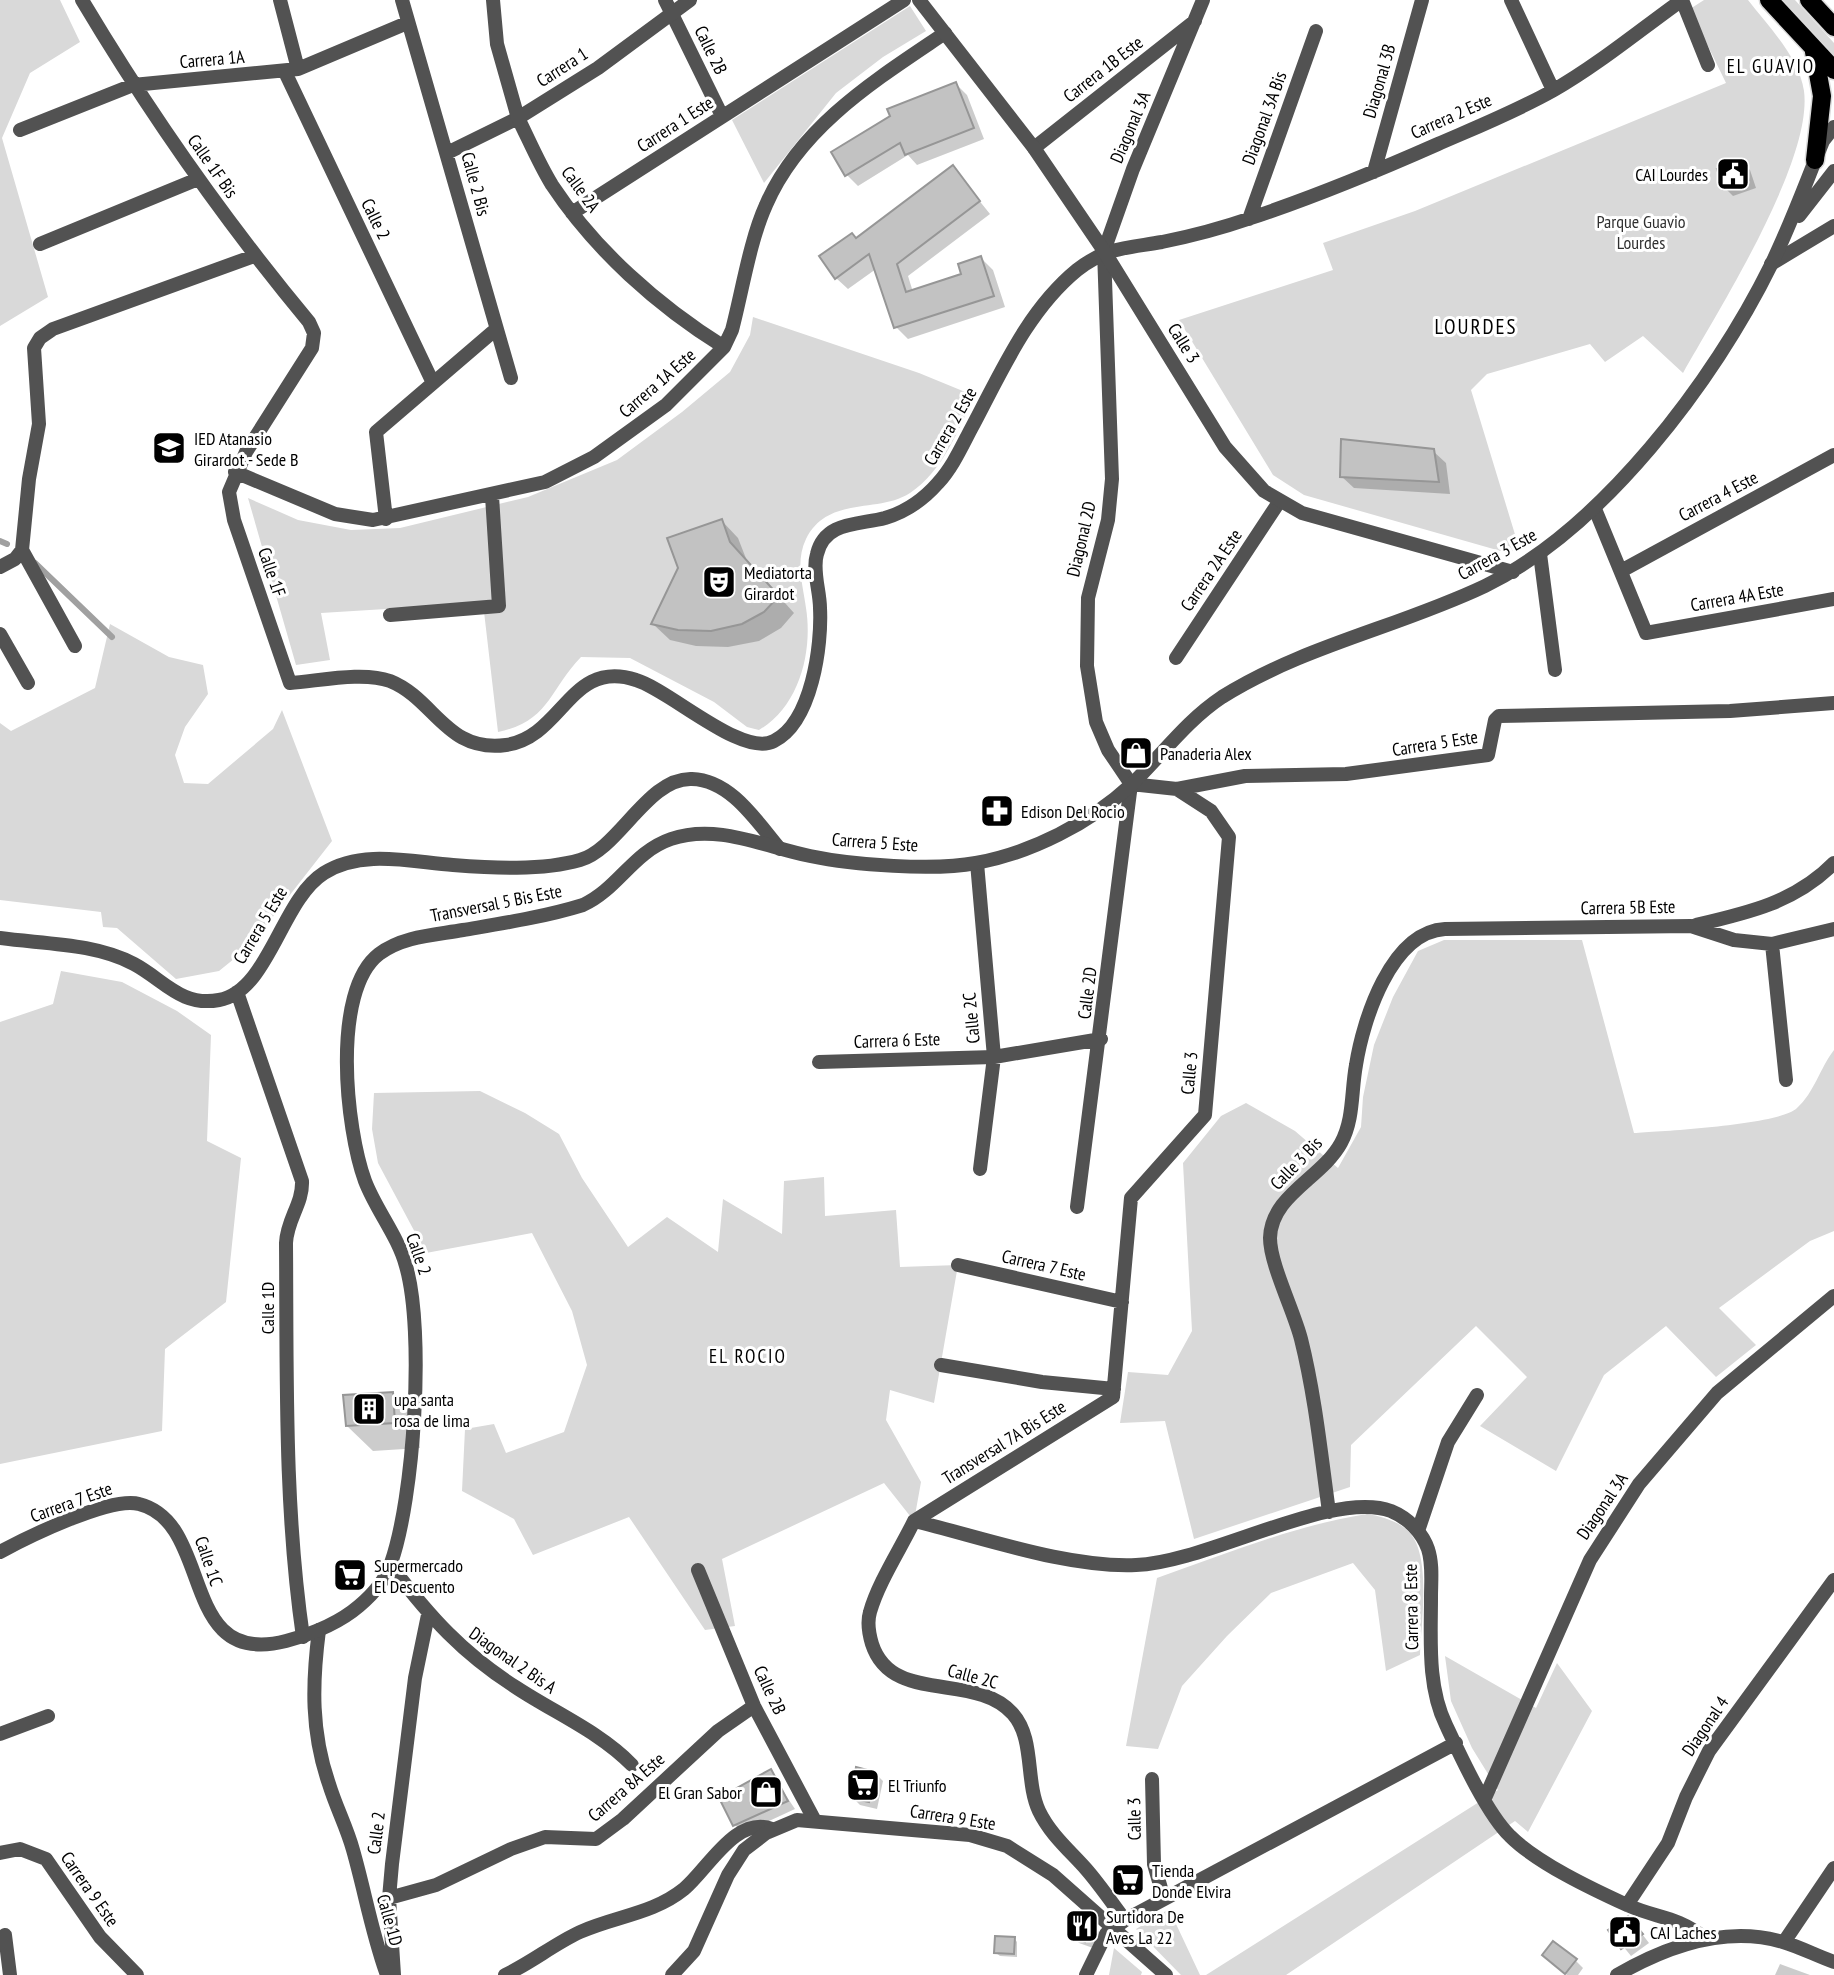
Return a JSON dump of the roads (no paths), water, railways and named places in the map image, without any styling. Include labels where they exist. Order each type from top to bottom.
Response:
[{"type":"main road","points":[[1769,0],[1814,52],[1834,70]]},
{"type":"main road","points":[[1809,0],[1834,27]]},
{"type":"main road","points":[[1814,52],[1822,96],[1815,160]]},
{"type":"street","name":"Calle 1F Bis","points":[[82,0],[132,85],[254,256],[309,322],[314,333],[312,348],[235,472]]},
{"type":"street","name":"Calle 2","points":[[280,0],[291,70],[433,383]]},
{"type":"street","name":"Calle 2 Bis","points":[[402,0],[495,331],[511,378]]},
{"type":"street","name":"Calle 2A","points":[[493,0],[497,44],[518,118],[551,183],[597,241],[662,303],[723,347]]},
{"type":"street","name":"Calle 2B","points":[[665,0],[722,116]]},
{"type":"street","name":"Carrera 1","points":[[447,153],[518,118],[597,68],[690,0]]},
{"type":"street","name":"Carrera 1 Este","points":[[572,212],[904,0]]},
{"type":"street","name":"Calle 3","points":[[919,0],[1034,148],[1104,251],[1231,455],[1264,491],[1302,513],[1513,572]]},
{"type":"street","name":"Diagonal 3A","points":[[1104,251],[1133,169],[1203,0]]},
{"type":"street","name":"Diagonal 3B","points":[[1374,172],[1422,0]]},
{"type":"street","points":[[1511,0],[1553,90]]},
{"type":"street","name":"Carrera 2 Este","points":[[290,683],[380,678],[413,694],[443,725],[464,739],[500,746],[523,740],[544,728],[584,685],[603,678],[623,677],[643,682],[746,741],[770,744],[791,727],[812,681],[821,612],[816,559],[823,540],[845,525],[898,513],[934,488],[952,465],[1033,318],[1061,284],[1104,251],[1162,242],[1249,219],[1374,172],[1553,90],[1682,0]]},
{"type":"street","points":[[1682,0],[1708,65]]},
{"type":"street","name":"Carrera 1B Este","points":[[1034,148],[1196,20]]},
{"type":"street","name":"Carrera 1A","points":[[20,130],[132,85],[291,70],[407,23]]},
{"type":"street","name":"Diagonal 3A Bis","points":[[1249,219],[1316,31]]},
{"type":"street","name":"Carrera 1A Este","points":[[235,472],[335,514],[356,519],[386,519],[545,482],[594,457],[666,405],[723,347],[732,330],[765,206],[785,170],[838,110],[863,88],[945,33]]},
{"type":"street","name":"Carrera 3 Este","points":[[1131,784],[1189,723],[1251,680],[1304,655],[1427,612],[1513,572],[1540,554],[1595,509],[1692,392],[1744,313],[1772,264],[1815,160],[1834,127]]},
{"type":"street","name":"Carrera 3 Este","points":[[1782,240],[1834,171]]},
{"type":"street","points":[[40,244],[198,179]]},
{"type":"street","points":[[1772,264],[1833,230]]},
{"type":"street","name":"Diagonal 2D","points":[[1104,251],[1112,479],[1108,520],[1088,598],[1087,666],[1096,722],[1108,750],[1131,784]]},
{"type":"street","points":[[0,567],[15,559],[22,550],[29,479],[39,424],[34,348],[40,338],[72,322],[254,256]]},
{"type":"street","points":[[386,519],[376,432],[495,331]]},
{"type":"street","name":"Carrera 4 Este","points":[[1621,571],[1834,455]]},
{"type":"street","name":"Calle 1F","points":[[235,472],[229,492],[234,520],[290,683]]},
{"type":"street","points":[[390,615],[499,607],[492,496]]},
{"type":"street","name":"Carrera 2A Este","points":[[1175,658],[1279,502]]},
{"type":"street","points":[[1595,509],[1621,571]]},
{"type":"street","points":[[22,550],[75,646]]},
{"type":"street","points":[[1540,554],[1555,670]]},
{"type":"street","name":"Carrera 4A Este","points":[[1621,571],[1646,633],[1834,599]]},
{"type":"street","points":[[0,634],[28,682]]},
{"type":"street","name":"Carrera 5 Este","points":[[237,992],[258,968],[304,889],[326,871],[352,861],[380,859],[484,866],[541,865],[582,860],[614,835],[665,785],[687,779],[711,782],[730,793],[780,849],[838,860],[927,865],[976,863],[1030,846],[1073,826],[1131,784],[1177,789],[1245,776],[1346,774],[1407,768],[1488,755],[1495,720],[1499,716],[1730,711],[1834,703]]},
{"type":"street","name":"Calle 2D","points":[[1077,1206],[1101,1039],[1131,784]]},
{"type":"street","name":"Calle 3","points":[[1114,1393],[1131,1198],[1205,1115],[1229,837],[1211,811],[1177,789]]},
{"type":"street","name":"Transversal 5 Bis Este","points":[[368,964],[403,941],[583,905],[597,898],[637,857],[672,838],[703,833],[719,834],[780,849]]},
{"type":"street","name":"Calle 2C","points":[[976,863],[994,1057],[981,1170]]},
{"type":"street","points":[[1691,926],[1748,913],[1784,900],[1817,879],[1834,863]]},
{"type":"street","name":"Carrera 5B Este","points":[[1420,935],[1445,929],[1691,926],[1734,940],[1772,944],[1834,929]]},
{"type":"street","name":"Calle 3 Bis","points":[[1329,1512],[1308,1370],[1291,1304],[1272,1254],[1270,1236],[1279,1209],[1325,1165],[1340,1143],[1350,1119],[1356,1064],[1366,1023],[1400,953],[1420,935]]},
{"type":"street","points":[[0,938],[121,957],[184,998],[216,1000],[237,992]]},
{"type":"street","points":[[1772,944],[1786,1080]]},
{"type":"street","name":"Calle 2","points":[[368,964],[359,977],[349,1011],[351,1124],[365,1180],[406,1265],[414,1320],[412,1439],[391,1566]]},
{"type":"street","name":"Calle 1D","points":[[237,992],[302,1181],[301,1199],[288,1223],[286,1243],[286,1364],[295,1584],[303,1637]]},
{"type":"street","name":"Carrera 6 Este","points":[[820,1062],[994,1057],[1101,1039]]},
{"type":"street","name":"Carrera 7 Este","points":[[958,1265],[1122,1302]]},
{"type":"street","name":"Diagonal 3A","points":[[1485,1798],[1590,1560],[1639,1484],[1717,1392],[1834,1296]]},
{"type":"street","points":[[941,1365],[1114,1393]]},
{"type":"street","name":"Transversal 7A Bis Este","points":[[914,1521],[1114,1393]]},
{"type":"street","points":[[914,1521],[1071,1559],[1135,1566],[1189,1557],[1329,1512],[1382,1509],[1402,1517],[1419,1531],[1448,1442],[1477,1395]]},
{"type":"street","name":"Carrera 7 Este","points":[[0,1552],[118,1502],[137,1503],[156,1511]]},
{"type":"street","name":"Calle 1C","points":[[156,1511],[178,1533],[204,1605],[220,1627],[246,1642],[262,1645],[303,1637]]},
{"type":"street","name":"Calle 2C","points":[[914,1521],[870,1611],[869,1630],[874,1649],[891,1672],[908,1681],[990,1697],[1013,1714],[1023,1730],[1029,1779],[1039,1811],[1057,1839],[1086,1869],[1125,1920]]},
{"type":"street","name":"Carrera 8 Este","points":[[1419,1531],[1430,1560],[1430,1640],[1434,1682],[1444,1722],[1500,1824],[1521,1846],[1628,1905],[1675,1919],[1705,1938]]},
{"type":"street","points":[[303,1637],[359,1606],[391,1566]]},
{"type":"street","name":"Diagonal 2 Bis A","points":[[391,1566],[428,1615],[475,1660],[608,1744],[632,1765]]},
{"type":"street","name":"Calle 2B","points":[[698,1570],[754,1706],[815,1821]]},
{"type":"street","name":"Diagonal 4","points":[[1628,1905],[1668,1843],[1686,1797],[1709,1751],[1834,1580]]},
{"type":"street","name":"Calle 2","points":[[394,1975],[389,1898],[415,1678],[428,1615]]},
{"type":"street","name":"Calle 1D","points":[[319,1630],[313,1681],[315,1733],[328,1784],[352,1845],[371,1927],[387,1975]]},
{"type":"street","name":"Carrera 8A Este","points":[[389,1898],[458,1877],[536,1839],[555,1836],[596,1839],[623,1819],[718,1731],[754,1706]]},
{"type":"street","points":[[0,1734],[48,1716]]},
{"type":"street","points":[[1086,1975],[1112,1928],[1456,1743]]},
{"type":"street","name":"Calle 3","points":[[1152,1779],[1154,1864],[1164,1899]]},
{"type":"street","name":"Carrera 9 Este","points":[[772,1829],[797,1820],[943,1832],[994,1841],[1042,1866],[1166,1975]]},
{"type":"street","points":[[505,1975],[582,1932],[635,1916],[669,1900],[747,1828],[755,1826],[772,1829]]},
{"type":"street","points":[[672,1975],[694,1951],[735,1863],[744,1850],[772,1829]]},
{"type":"street","name":"Carrera 9 Este","points":[[0,1853],[20,1849],[46,1859],[100,1937],[137,1975]]},
{"type":"street","points":[[1784,1942],[1834,1868]]},
{"type":"street","points":[[5,1935],[10,1975]]},
{"type":"street","points":[[1623,1974],[1658,1954],[1705,1938],[1745,1936],[1784,1942],[1834,1962]]},
{"type":"waterway","points":[[0,541],[7,544]]},
{"type":"waterway","points":[[35,563],[112,637]]},
{"type":"place","name":"CAI Lourdes","points":[[1733,174]]},
{"type":"place","name":"IED Atanasio Girardot - Sede B","points":[[169,448]]},
{"type":"place","name":"Mediatorta Girardot","points":[[719,582]]},
{"type":"place","name":"Panaderia Alex","points":[[1136,753]]},
{"type":"place","name":"Edison Del Rocio","points":[[997,811]]},
{"type":"place","name":"upa santa rosa de lima","points":[[369,1409]]},
{"type":"place","name":"Supermercado El Descuento","points":[[350,1575]]},
{"type":"place","name":"El Triunfo","points":[[863,1785]]},
{"type":"place","name":"El Gran Sabor","points":[[766,1792]]},
{"type":"place","name":"Tienda Donde Elvira","points":[[1128,1880]]},
{"type":"place","name":"Surtidora De Aves La 22","points":[[1082,1926]]},
{"type":"place","name":"CAI Laches","points":[[1625,1932]]},
{"type":"district","name":"EL GUAVIO","points":[[1771,66]]},
{"type":"district","name":"LOURDES","points":[[1476,326]]},
{"type":"district","name":"EL ROCIO","points":[[748,1356]]},
{"type":"park label","name":"Parque Guavio Lourdes","points":[[1641,231]]}]
